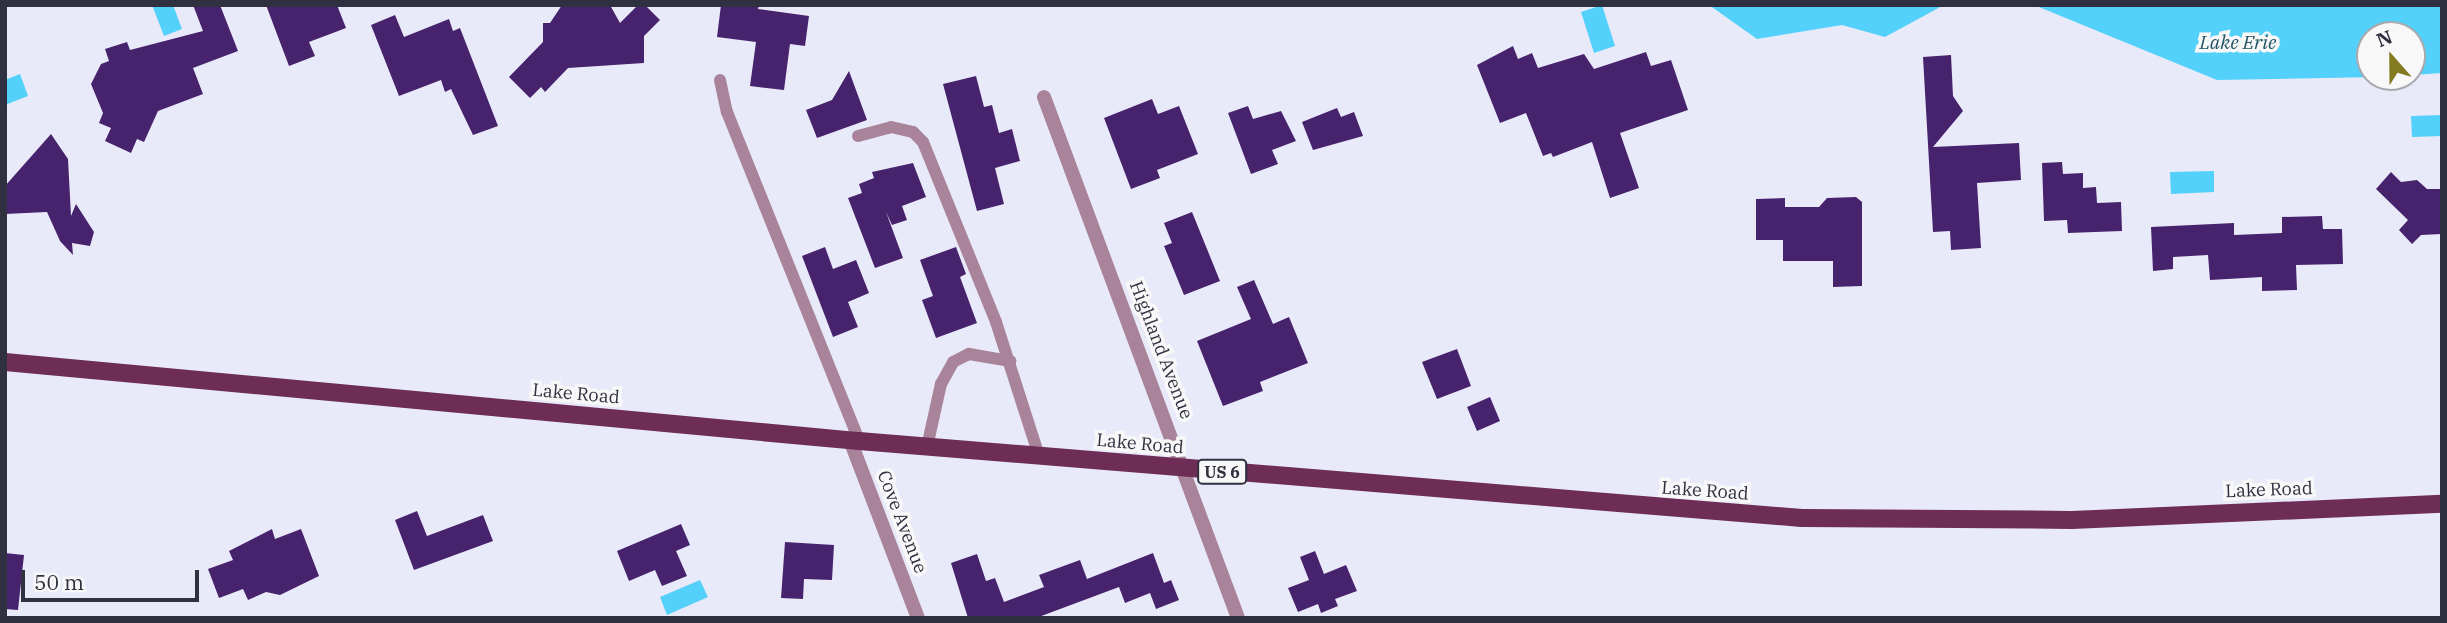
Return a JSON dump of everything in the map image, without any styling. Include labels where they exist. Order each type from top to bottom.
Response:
[{"type":"main road","name":"Lake Road","points":[[5,362],[854,441],[1724,514],[1929,523],[2442,504]]},
{"type":"street","name":"Highland Avenue","points":[[1044,97],[1186,469],[1238,618]]},
{"type":"street","name":"Cove Avenue","points":[[854,441],[918,618]]},
{"type":"lane","points":[[720,80],[727,112],[854,441]]},
{"type":"lane","points":[[858,136],[891,127],[913,132],[923,142],[1010,360],[1039,456]]},
{"type":"lane","points":[[927,447],[941,384],[954,362],[969,354],[1010,360]]},
{"type":"water","points":[[152,5],[173,5],[182,29],[164,36]]},
{"type":"water","points":[[1602,5],[1615,46],[1594,53],[1581,12]]},
{"type":"water","points":[[1709,5],[1944,5],[1885,37],[1842,25],[1757,39]]},
{"type":"water","name":"Lake Erie","points":[[2034,5],[2442,5],[2442,73],[2426,74],[2426,21],[2356,21],[2356,77],[2217,80]]},
{"type":"water","points":[[20,74],[28,96],[5,105],[5,80]]},
{"type":"water","points":[[2442,115],[2442,136],[2412,137],[2411,116]]},
{"type":"water","points":[[2214,171],[2214,192],[2171,194],[2170,172]]},
{"type":"water","points":[[700,580],[708,597],[667,615],[660,597]]},
{"type":"building","points":[[193,5],[220,5],[238,51],[193,68],[203,94],[158,111],[144,142],[137,139],[131,153],[105,141],[111,128],[99,123],[103,113],[91,84],[101,64],[109,61],[105,49],[127,42],[130,50],[203,31]]},
{"type":"building","points":[[266,5],[337,5],[346,28],[309,42],[315,56],[289,66]]},
{"type":"building","points":[[562,5],[610,5],[620,23],[638,5],[645,5],[660,20],[644,36],[644,63],[568,68],[545,92],[541,87],[530,98],[509,77],[543,42],[543,23],[550,23]]},
{"type":"building","points":[[721,5],[759,5],[758,9],[809,16],[805,46],[790,44],[784,90],[750,86],[756,42],[717,37]]},
{"type":"building","points":[[395,15],[404,37],[449,19],[453,31],[460,28],[498,126],[473,135],[451,89],[445,92],[441,80],[399,96],[371,25]]},
{"type":"building","points":[[1513,46],[1518,59],[1532,53],[1538,68],[1584,54],[1594,69],[1646,52],[1651,66],[1671,60],[1688,110],[1620,133],[1639,188],[1610,198],[1592,142],[1553,157],[1551,153],[1543,156],[1526,113],[1500,123],[1477,65]]},
{"type":"building","points":[[1951,55],[1953,96],[1963,111],[1933,147],[2019,143],[2021,180],[1977,183],[1981,248],[1951,250],[1950,231],[1933,232],[1923,57]]},
{"type":"building","points":[[849,71],[867,120],[817,138],[806,110],[832,100]]},
{"type":"building","points":[[976,76],[984,107],[992,105],[999,133],[1012,129],[1020,161],[995,168],[1004,204],[977,211],[943,84]]},
{"type":"building","points":[[1152,99],[1158,114],[1179,106],[1198,154],[1157,170],[1160,178],[1131,189],[1104,118]]},
{"type":"building","points":[[1248,106],[1253,119],[1281,111],[1296,141],[1272,150],[1278,164],[1251,174],[1228,113]]},
{"type":"building","points":[[1337,108],[1341,117],[1354,112],[1363,136],[1313,150],[1302,122]]},
{"type":"building","points":[[51,134],[68,159],[71,216],[76,204],[94,232],[90,246],[72,243],[73,255],[60,241],[47,212],[5,214],[5,186]]},
{"type":"building","points":[[2062,162],[2063,174],[2083,173],[2083,188],[2096,187],[2097,203],[2121,202],[2122,231],[2068,233],[2067,220],[2044,221],[2042,163]]},
{"type":"building","points":[[913,163],[926,197],[902,206],[907,220],[892,225],[886,212],[903,258],[875,268],[848,198],[862,193],[859,184],[874,178],[872,172]]},
{"type":"building","points":[[2391,172],[2401,182],[2417,180],[2427,189],[2442,189],[2442,234],[2421,235],[2412,244],[2399,230],[2408,220],[2376,189]]},
{"type":"building","points":[[1856,197],[1862,202],[1862,286],[1833,287],[1833,261],[1783,261],[1783,240],[1756,240],[1756,199],[1785,198],[1785,207],[1819,207],[1827,198]]},
{"type":"building","points":[[1192,212],[1220,281],[1184,295],[1164,246],[1172,243],[1164,223]]},
{"type":"building","points":[[2322,216],[2323,229],[2342,229],[2343,264],[2296,265],[2297,290],[2262,291],[2262,277],[2210,280],[2208,255],[2173,257],[2173,269],[2153,271],[2151,227],[2234,223],[2234,235],[2282,233],[2282,217]]},
{"type":"building","points":[[825,247],[833,269],[856,260],[869,293],[848,302],[858,327],[833,337],[802,256]]},
{"type":"building","points":[[956,247],[966,274],[960,277],[977,323],[936,338],[922,300],[933,296],[920,260]]},
{"type":"building","points":[[1254,280],[1273,324],[1289,317],[1308,363],[1260,382],[1263,391],[1223,406],[1197,341],[1251,319],[1237,287]]},
{"type":"building","points":[[1457,349],[1471,386],[1437,399],[1422,362]]},
{"type":"building","points":[[1490,397],[1500,421],[1477,431],[1467,407]]},
{"type":"building","points":[[417,511],[427,536],[483,515],[493,541],[414,570],[395,520]]},
{"type":"building","points":[[681,524],[690,545],[676,551],[687,576],[662,586],[655,570],[629,581],[617,551]]},
{"type":"building","points":[[272,529],[275,539],[301,529],[319,576],[280,595],[266,592],[248,600],[243,589],[219,598],[208,569],[233,560],[229,551]]},
{"type":"building","points":[[785,542],[834,545],[832,580],[804,579],[803,599],[781,598]]},
{"type":"building","points":[[1315,551],[1324,574],[1346,565],[1357,591],[1335,599],[1338,606],[1321,613],[1318,604],[1298,612],[1288,588],[1309,580],[1300,557]]},
{"type":"building","points":[[5,553],[24,555],[18,610],[5,609]]},
{"type":"building","points":[[1153,553],[1164,583],[1171,580],[1179,600],[1156,609],[1150,593],[1125,603],[1119,587],[1036,618],[968,618],[951,563],[977,554],[986,581],[995,578],[1004,602],[1044,587],[1039,575],[1080,560],[1087,579]]}]
